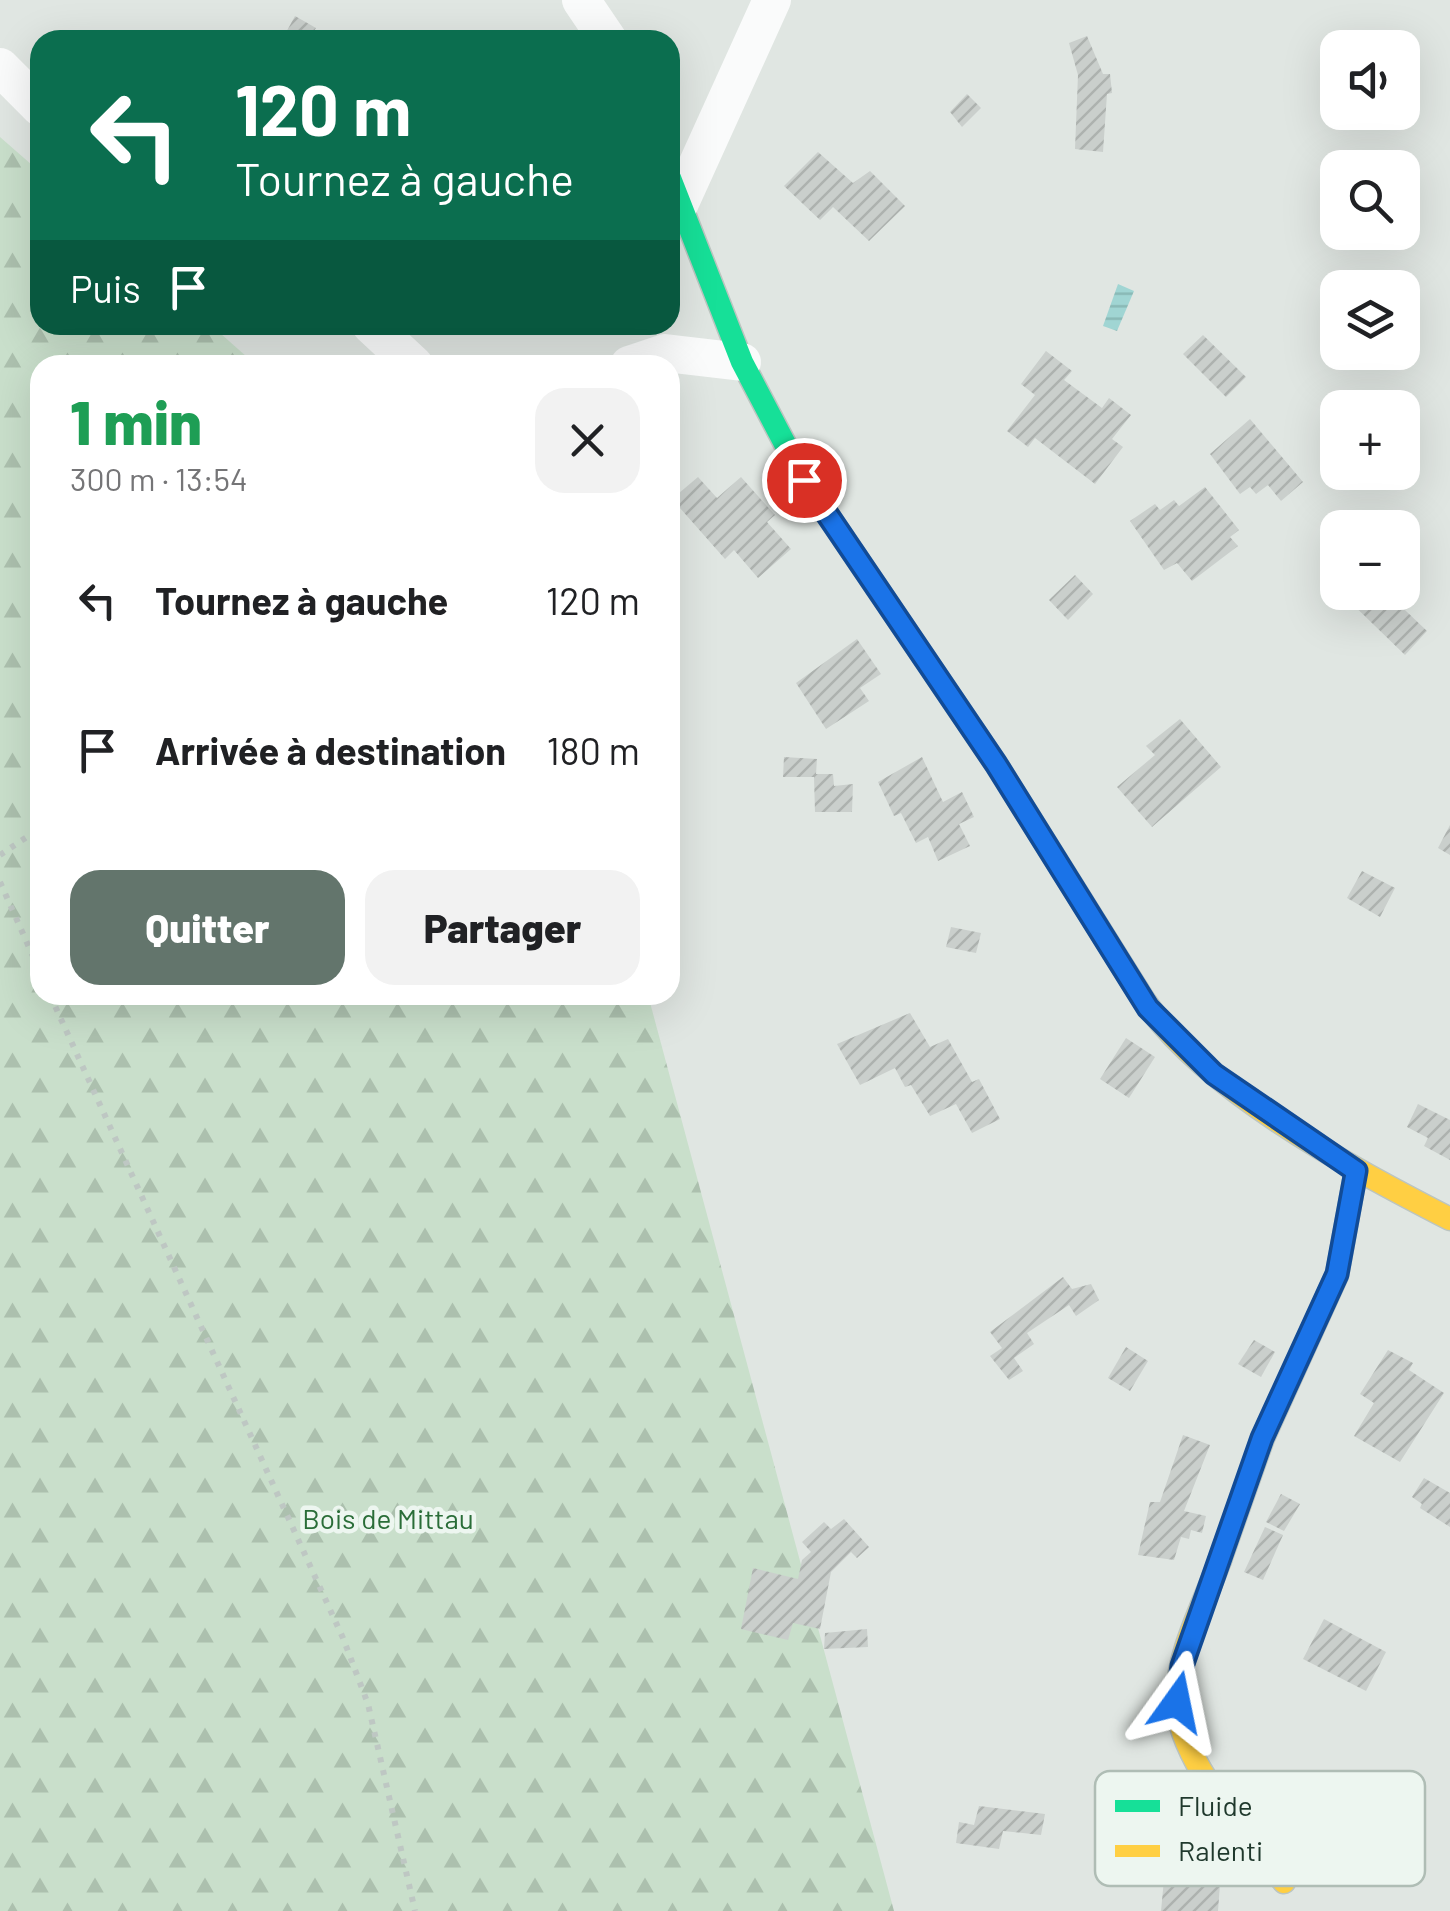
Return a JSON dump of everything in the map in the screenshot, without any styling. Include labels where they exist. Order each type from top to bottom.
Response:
[{"type":"street","points":[[581,0],[601,30]]},
{"type":"street","points":[[680,181],[772,0]]},
{"type":"street","points":[[0,66],[30,96]]},
{"type":"street","points":[[680,204],[742,362],[804,480],[996,764],[1148,1008],[1214,1074],[1356,1171],[1450,1219]]},
{"type":"street","points":[[382,335],[403,355]]},
{"type":"street","points":[[659,355],[742,362]]},
{"type":"street","points":[[1206,1771],[1191,1744],[1177,1702],[1182,1666],[1262,1438],[1337,1274],[1356,1171]]},
{"type":"path","points":[[0,854],[30,834]]},
{"type":"path","points":[[0,882],[30,950]]},
{"type":"path","points":[[55,1005],[343,1638],[368,1704],[415,1911]]},
{"type":"green space","name":"Bois de Mittau","points":[[0,137],[30,163],[30,335],[222,335],[245,355],[30,355],[30,1005],[651,1005],[894,1911],[0,1911]]},
{"type":"water","points":[[1118,284],[1134,291],[1117,331],[1103,326]]},
{"type":"building","points":[[295,16],[316,28],[315,30],[287,30]]},
{"type":"building","points":[[1087,36],[1103,74],[1110,74],[1112,93],[1107,94],[1103,152],[1075,149],[1078,75],[1069,43]]},
{"type":"building","points":[[967,94],[981,108],[962,127],[950,112]]},
{"type":"building","points":[[818,152],[853,183],[870,171],[905,206],[869,241],[833,207],[820,220],[784,186]]},
{"type":"building","points":[[1203,335],[1246,377],[1226,397],[1183,354]]},
{"type":"building","points":[[1046,351],[1072,371],[1064,380],[1102,408],[1109,398],[1131,415],[1112,439],[1123,447],[1095,484],[1035,438],[1028,447],[1007,431],[1035,395],[1021,384]]},
{"type":"building","points":[[1250,419],[1303,482],[1281,501],[1268,485],[1256,494],[1250,487],[1240,494],[1210,454]]},
{"type":"building","points":[[698,477],[717,498],[741,477],[775,515],[767,522],[791,549],[758,578],[734,550],[725,559],[680,508],[680,492]]},
{"type":"building","points":[[1205,487],[1239,530],[1230,537],[1238,546],[1192,581],[1177,563],[1164,570],[1130,521],[1155,504],[1160,510],[1174,500],[1179,506]]},
{"type":"building","points":[[1075,575],[1093,594],[1068,620],[1049,600]]},
{"type":"building","points":[[1359,610],[1405,610],[1427,631],[1405,655]]},
{"type":"building","points":[[857,639],[881,674],[860,688],[869,701],[826,729],[796,683]]},
{"type":"building","points":[[1180,719],[1221,767],[1152,827],[1117,787],[1155,755],[1146,746]]},
{"type":"building","points":[[784,757],[817,759],[816,774],[833,774],[834,786],[853,784],[852,812],[815,812],[814,777],[783,777]]},
{"type":"building","points":[[922,757],[943,802],[962,792],[974,817],[959,824],[970,846],[938,861],[928,837],[916,843],[901,813],[894,816],[878,782]]},
{"type":"building","points":[[1450,825],[1450,855],[1438,848]]},
{"type":"building","points":[[1362,871],[1395,888],[1380,917],[1347,898]]},
{"type":"building","points":[[951,927],[981,933],[976,953],[946,947]]},
{"type":"building","points":[[910,1013],[930,1047],[948,1039],[972,1082],[979,1079],[1000,1119],[972,1133],[956,1104],[930,1116],[911,1085],[905,1087],[895,1068],[860,1085],[837,1044]]},
{"type":"building","points":[[1126,1038],[1155,1057],[1129,1098],[1100,1079]]},
{"type":"building","points":[[1418,1104],[1450,1120],[1450,1160],[1424,1146],[1428,1138],[1407,1127]]},
{"type":"building","points":[[1063,1277],[1072,1289],[1091,1284],[1099,1300],[1076,1316],[1069,1305],[1027,1333],[1034,1344],[1014,1358],[1023,1371],[1009,1380],[990,1356],[1002,1348],[990,1332]]},
{"type":"building","points":[[1254,1340],[1275,1352],[1261,1377],[1238,1364]]},
{"type":"building","points":[[1126,1347],[1148,1361],[1130,1391],[1108,1378]]},
{"type":"building","points":[[1388,1350],[1413,1363],[1409,1370],[1444,1393],[1400,1462],[1354,1436],[1374,1403],[1360,1394]]},
{"type":"building","points":[[1183,1435],[1210,1445],[1184,1511],[1206,1516],[1202,1533],[1191,1530],[1189,1539],[1181,1537],[1174,1560],[1138,1555],[1150,1502],[1160,1502]]},
{"type":"building","points":[[1424,1478],[1450,1493],[1450,1527],[1420,1508],[1422,1504],[1412,1497]]},
{"type":"building","points":[[1281,1494],[1300,1504],[1284,1531],[1266,1522]]},
{"type":"building","points":[[844,1519],[869,1547],[857,1558],[851,1552],[831,1572],[820,1629],[793,1623],[788,1640],[741,1629],[753,1568],[798,1579],[802,1560],[811,1552],[802,1542],[824,1522],[831,1529]]},
{"type":"building","points":[[1265,1527],[1283,1535],[1263,1580],[1244,1572]]},
{"type":"building","points":[[1324,1619],[1386,1652],[1366,1691],[1303,1659]]},
{"type":"building","points":[[867,1629],[868,1647],[824,1649],[825,1633]]},
{"type":"building","points":[[979,1806],[1045,1814],[1041,1835],[1003,1831],[999,1849],[956,1843],[959,1822],[974,1825]]},
{"type":"building","points":[[1163,1886],[1220,1886],[1218,1911],[1161,1911]]},
{"type":"traffic: fast","points":[[680,204],[742,362],[804,480],[996,764],[1138,991]]},
{"type":"traffic: fast","points":[[1220,1560],[1263,1438],[1337,1275],[1356,1171]]},
{"type":"traffic: slow","points":[[1138,991],[1164,1026],[1237,1092],[1323,1150],[1450,1219]]},
{"type":"traffic: slow","points":[[1201,1771],[1180,1722],[1178,1682],[1193,1628],[1220,1560]]},
{"type":"route","points":[[804,480],[996,764],[1148,1008],[1214,1074],[1356,1171],[1337,1274],[1262,1438],[1182,1666],[1177,1702]]}]
